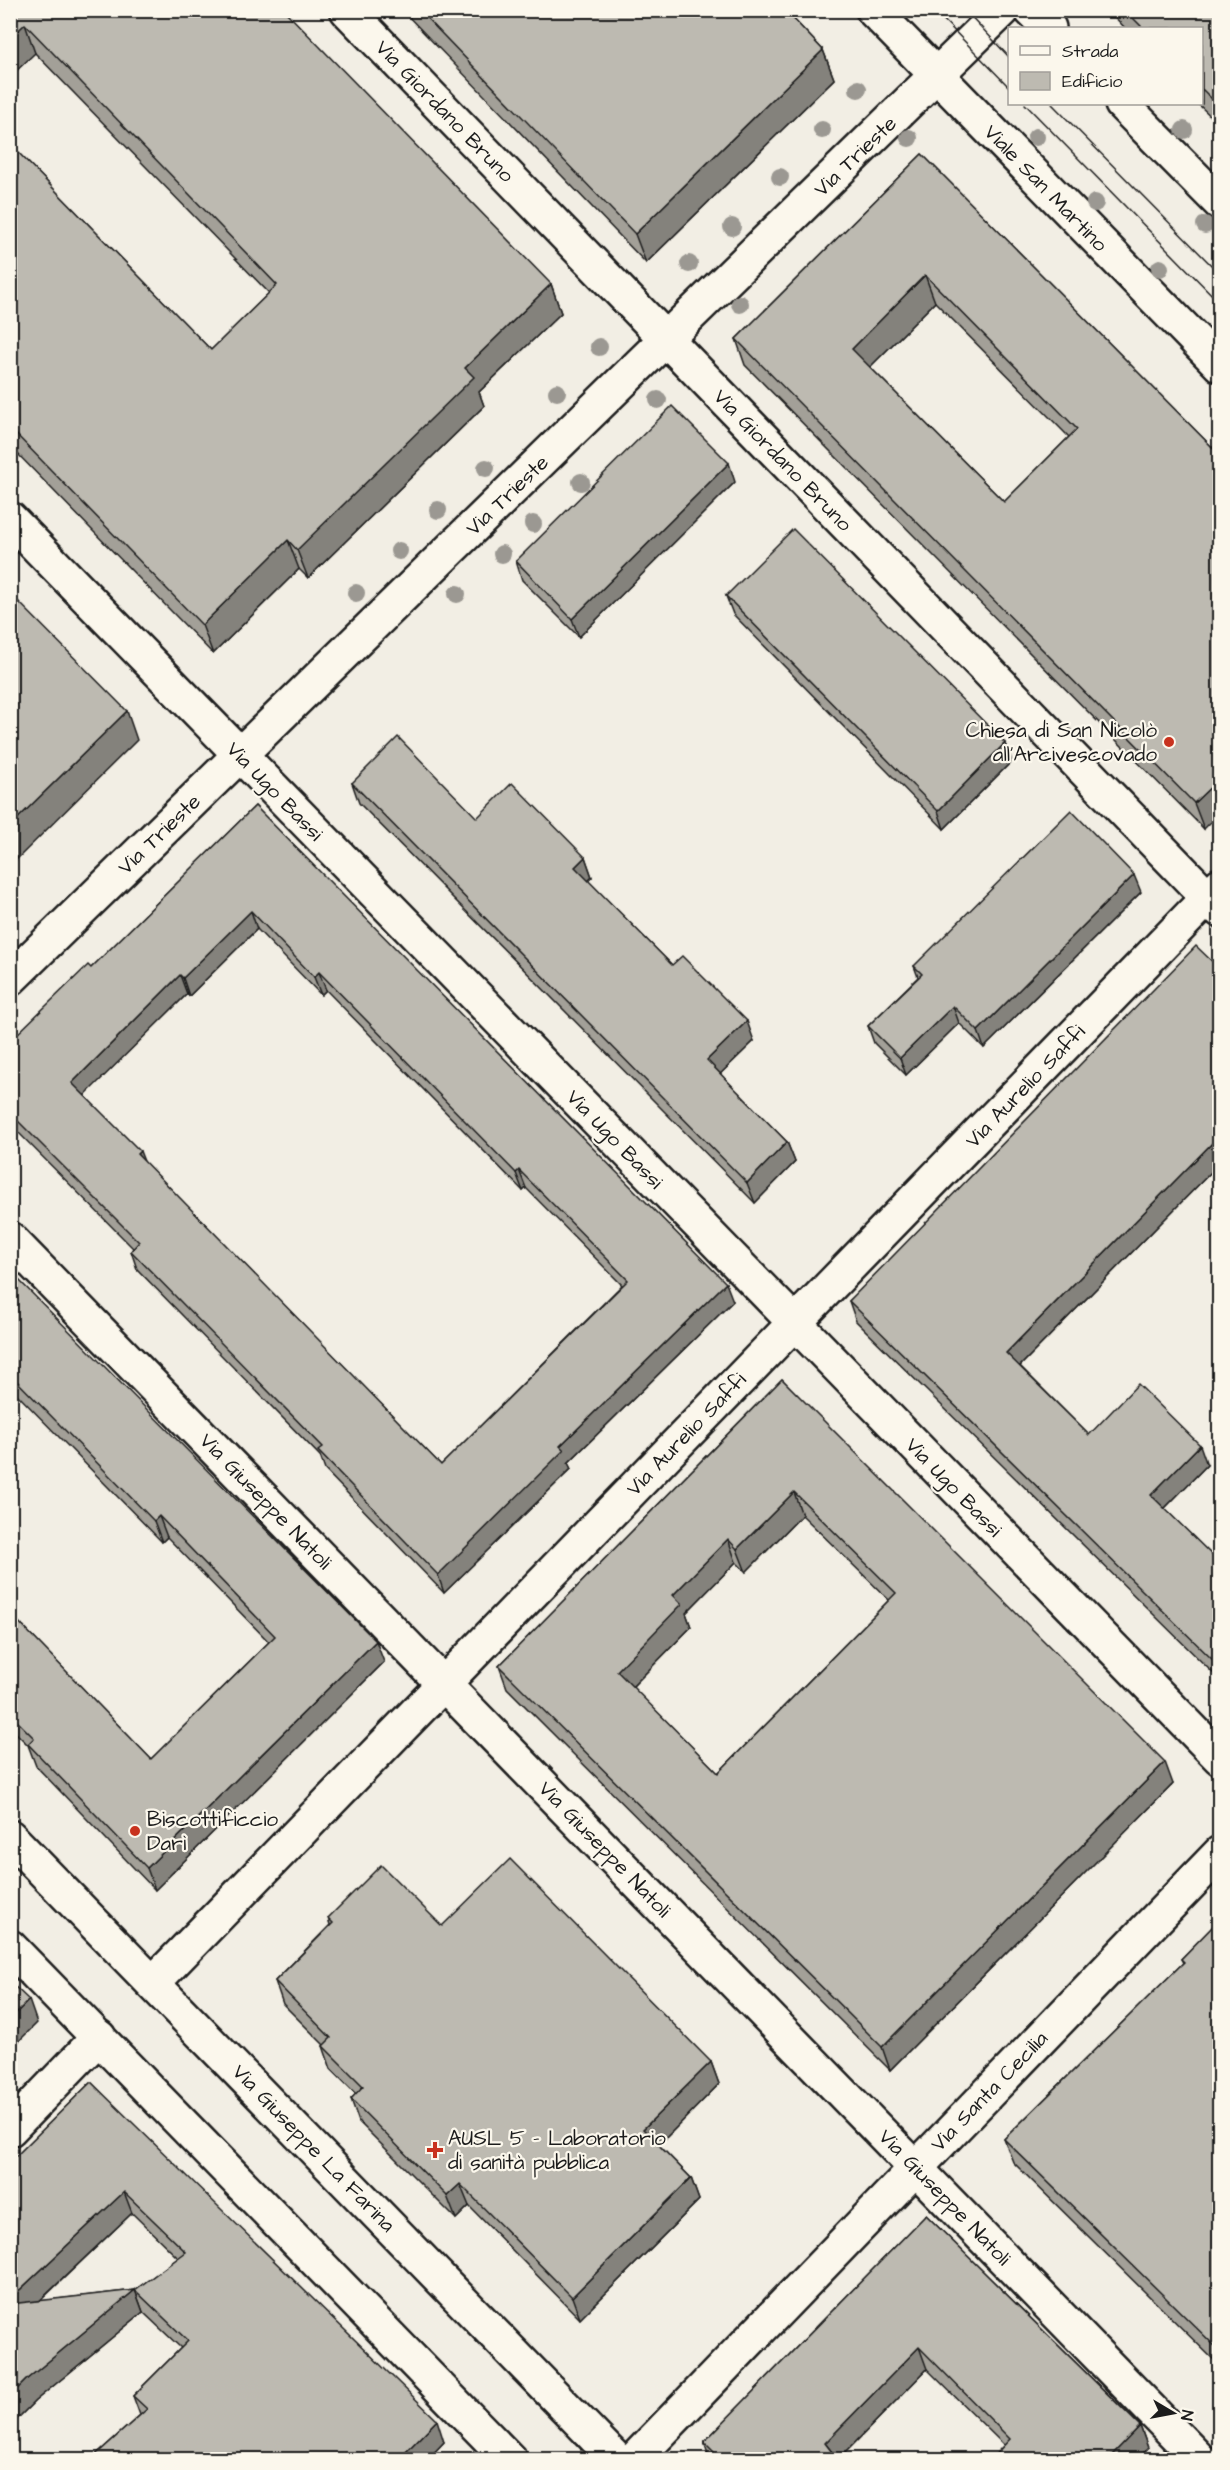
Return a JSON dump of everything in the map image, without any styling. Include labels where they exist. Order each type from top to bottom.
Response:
[{"type":"street","name":"Via Giordano Bruno","points":[[347,10],[666,340],[1216,898]]},
{"type":"street","name":"Viale San Martino","points":[[873,10],[1220,365]]},
{"type":"street","name":"Via Trieste","points":[[10,979],[1003,10]]},
{"type":"street","points":[[1031,10],[1048,27]]},
{"type":"street","points":[[1123,105],[1220,203]]},
{"type":"street","name":"Via Ugo Bassi","points":[[10,519],[1220,1758]]},
{"type":"street","name":"Via Aurelio Saffi","points":[[153,1983],[795,1323],[1216,898]]},
{"type":"street","name":"Via Giuseppe Natoli","points":[[10,1239],[1200,2460]]},
{"type":"street","name":"Via Giuseppe La Farina","points":[[10,1837],[617,2460]]},
{"type":"street","name":"Via Santa Cecilia","points":[[634,2460],[1220,1853]]},
{"type":"street","points":[[10,1947],[510,2460]]},
{"type":"street","points":[[10,2129],[99,2037]]},
{"type":"building","points":[[10,10],[284,10],[551,284],[465,368],[474,377],[297,550],[288,540],[202,625],[10,428],[10,144],[211,350],[277,285],[25,24],[10,38]]},
{"type":"building","points":[[419,10],[785,10],[823,50],[635,234]]},
{"type":"building","points":[[1125,10],[1220,10],[1220,107],[1203,90],[1203,27],[1142,27]]},
{"type":"building","points":[[922,154],[1220,455],[1220,778],[1194,803],[736,339]],"holes":[[[925,275],[1077,429],[1004,502],[852,349]]]},
{"type":"building","points":[[672,406],[729,463],[572,619],[516,561]]},
{"type":"building","points":[[793,529],[1005,743],[938,811],[726,596]]},
{"type":"building","points":[[10,593],[127,711],[10,826]]},
{"type":"building","points":[[398,737],[477,818],[512,783],[585,857],[575,867],[672,965],[682,956],[747,1021],[707,1060],[787,1142],[747,1183],[352,783]]},
{"type":"building","points":[[255,806],[726,1283],[560,1446],[564,1450],[438,1575],[318,1451],[323,1447],[131,1251],[139,1242],[10,1113],[10,1041],[88,965],[91,968]],"holes":[[[251,911],[314,977],[319,972],[516,1173],[519,1170],[628,1280],[441,1465],[137,1154],[140,1151],[72,1083],[180,975],[183,978]]]},
{"type":"building","points":[[1071,810],[1134,875],[978,1031],[953,1006],[900,1058],[868,1026],[922,974],[914,966]]},
{"type":"building","points":[[1196,946],[1220,969],[1220,1135],[1006,1353],[1089,1435],[1138,1384],[1200,1445],[1151,1495],[1220,1563],[1220,1667],[849,1301]]},
{"type":"building","points":[[10,1271],[376,1641],[147,1868],[28,1744],[34,1738],[10,1714],[10,1613],[151,1759],[275,1636],[159,1516],[154,1521],[10,1374]]},
{"type":"building","points":[[782,1379],[1165,1762],[882,2047],[499,1666]],"holes":[[[794,1492],[896,1593],[718,1773],[617,1671],[682,1604],[673,1595],[728,1539],[737,1549]]]},
{"type":"building","points":[[510,1859],[711,2062],[643,2129],[691,2178],[572,2297],[460,2184],[447,2196],[351,2099],[363,2086],[323,2046],[331,2038],[275,1981],[333,1923],[328,1918],[381,1865],[442,1926]]},
{"type":"building","points":[[1220,1919],[1220,2351],[1004,2139],[1184,1962],[1181,1959]]},
{"type":"building","points":[[10,1982],[29,2000],[10,2019]]},
{"type":"building","points":[[91,2082],[437,2420],[398,2460],[90,2460],[147,2409],[133,2396],[188,2341],[135,2290],[186,2252],[124,2192],[10,2299],[10,2162]]},
{"type":"building","points":[[926,2215],[1140,2426],[1107,2460],[990,2460],[1010,2439],[919,2347],[825,2443],[838,2460],[722,2460],[704,2442]]},
{"type":"building","points":[[135,2290],[27,2379],[10,2396],[10,2304]]},
{"type":"tram line","points":[[934,10],[1008,86]]},
{"type":"tram line","points":[[965,10],[1008,56]]},
{"type":"tram line","points":[[1026,105],[1220,303]]},
{"type":"tram line","points":[[1053,105],[1220,274]]},
{"type":"place","name":"Chiesa di San Nicolò all'Arcivescovado","points":[[1169,742]]},
{"type":"place","name":"Biscottificcio Darì","points":[[135,1831]]},
{"type":"place","name":"AUSL 5 - Laboratorio di sanità pubblica","points":[[435,2150]]}]
